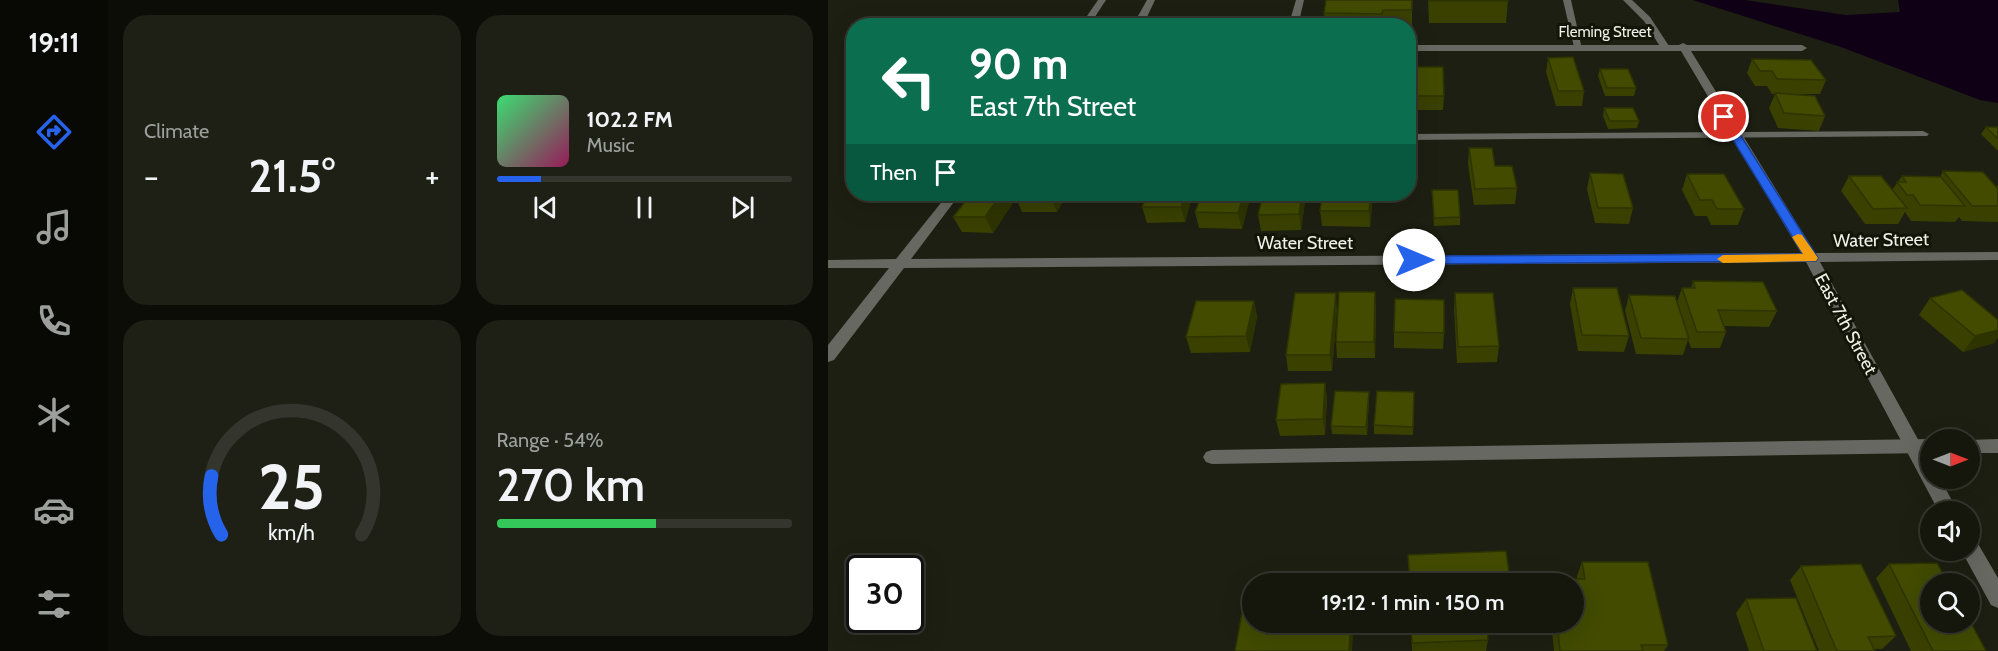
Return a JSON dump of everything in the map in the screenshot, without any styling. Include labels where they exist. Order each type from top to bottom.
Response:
[{"type":"street","points":[[1089,18],[1102,0]]},
{"type":"street","points":[[1142,18],[1151,0]]},
{"type":"street","points":[[1295,18],[1299,0]]},
{"type":"street","points":[[1567,0],[1580,47]]},
{"type":"street","points":[[1627,0],[1647,20],[1664,46]]},
{"type":"street","name":"Fleming Street","points":[[1416,48],[1683,46],[1802,48]]},
{"type":"street","name":"East 7th Street","points":[[1683,46],[1734,134],[1811,258],[1943,501]]},
{"type":"street","points":[[1416,137],[1923,134]]},
{"type":"street","points":[[828,356],[948,201]]},
{"type":"street","name":"Water Street","points":[[828,264],[1998,256]]},
{"type":"street","points":[[1980,446],[1998,446]]},
{"type":"street","points":[[1212,457],[1920,447]]},
{"type":"street","points":[[1977,561],[1998,597]]},
{"type":"shaded area","points":[[1693,0],[1745,0],[1846,15],[1900,12],[1898,0],[1998,0],[1998,103],[1980,100],[1841,47]]},
{"type":"building","points":[[1326,0],[1412,0],[1412,10],[1383,10],[1382,14],[1324,13]]},
{"type":"building","points":[[1508,0],[1508,1],[1429,1]]},
{"type":"building","points":[[1573,57],[1584,91],[1558,91],[1548,58]]},
{"type":"building","points":[[1752,59],[1811,60],[1826,80],[1777,79],[1772,71],[1760,71]]},
{"type":"building","points":[[1416,67],[1443,67],[1444,96],[1416,96]]},
{"type":"building","points":[[1600,69],[1628,69],[1636,88],[1607,88]]},
{"type":"building","points":[[1775,93],[1815,96],[1825,116],[1784,113]]},
{"type":"building","points":[[1604,108],[1633,108],[1639,121],[1610,121]]},
{"type":"building","points":[[1986,127],[1998,127],[1998,139]]},
{"type":"building","points":[[1469,148],[1492,148],[1495,166],[1512,166],[1517,188],[1475,189]]},
{"type":"building","points":[[1943,171],[1983,172],[1998,189],[1998,206],[1972,206]]},
{"type":"building","points":[[1590,173],[1623,174],[1633,208],[1598,208]]},
{"type":"building","points":[[1687,174],[1724,174],[1744,209],[1717,209],[1712,200],[1700,200]]},
{"type":"building","points":[[1849,176],[1881,176],[1907,208],[1873,209]]},
{"type":"building","points":[[1902,176],[1941,177],[1965,206],[1920,205],[1913,195],[1907,195],[1897,182],[1906,182]]},
{"type":"building","points":[[1432,190],[1458,190],[1460,217],[1434,218]]},
{"type":"building","points":[[966,201],[996,201],[985,217],[953,217]]},
{"type":"building","points":[[1145,201],[1183,201],[1181,207],[1142,207]]},
{"type":"building","points":[[1199,201],[1242,201],[1238,213],[1195,212]]},
{"type":"building","points":[[1261,201],[1301,201],[1299,214],[1258,215]]},
{"type":"building","points":[[1321,201],[1370,201],[1369,211],[1320,211]]},
{"type":"building","points":[[1693,281],[1763,282],[1777,311],[1718,310],[1726,332],[1697,332],[1682,288],[1695,288]]},
{"type":"building","points":[[1573,288],[1617,288],[1629,336],[1582,335]]},
{"type":"building","points":[[1962,290],[1998,320],[1998,330],[1975,336],[1930,298]]},
{"type":"building","points":[[1339,292],[1375,292],[1374,342],[1336,342]]},
{"type":"building","points":[[1295,293],[1336,293],[1330,355],[1286,355]]},
{"type":"building","points":[[1455,293],[1493,293],[1499,346],[1458,347]]},
{"type":"building","points":[[1629,295],[1675,296],[1689,339],[1641,338]]},
{"type":"building","points":[[1395,299],[1444,300],[1444,333],[1394,332]]},
{"type":"building","points":[[1196,301],[1254,301],[1246,336],[1186,337]]},
{"type":"building","points":[[1325,383],[1323,419],[1276,420],[1281,384]]},
{"type":"building","points":[[1335,391],[1369,392],[1366,427],[1331,426]]},
{"type":"building","points":[[1377,391],[1414,392],[1413,427],[1374,425]]},
{"type":"building","points":[[1506,551],[1509,573],[1409,573],[1408,555]]},
{"type":"building","points":[[1582,562],[1648,562],[1668,645],[1641,645],[1643,651],[1560,651],[1558,633],[1584,633]]},
{"type":"building","points":[[1937,563],[1943,573],[1920,573],[1920,625],[1889,564]]},
{"type":"building","points":[[1861,564],[1896,636],[1868,637],[1875,651],[1837,651],[1801,566]]},
{"type":"building","points":[[1796,598],[1817,651],[1764,651],[1746,599]]},
{"type":"building","points":[[1242,613],[1242,633],[1350,633],[1349,651],[1235,651]]},
{"type":"building","points":[[1412,633],[1488,633],[1488,640],[1412,643]]},
{"type":"building","points":[[1924,633],[1976,633],[1986,651],[1933,651]]},
{"type":"slow traffic","points":[[1723,259],[1811,258],[1798,237]]},
{"type":"route","points":[[1414,260],[1811,258],[1724,117]]}]
